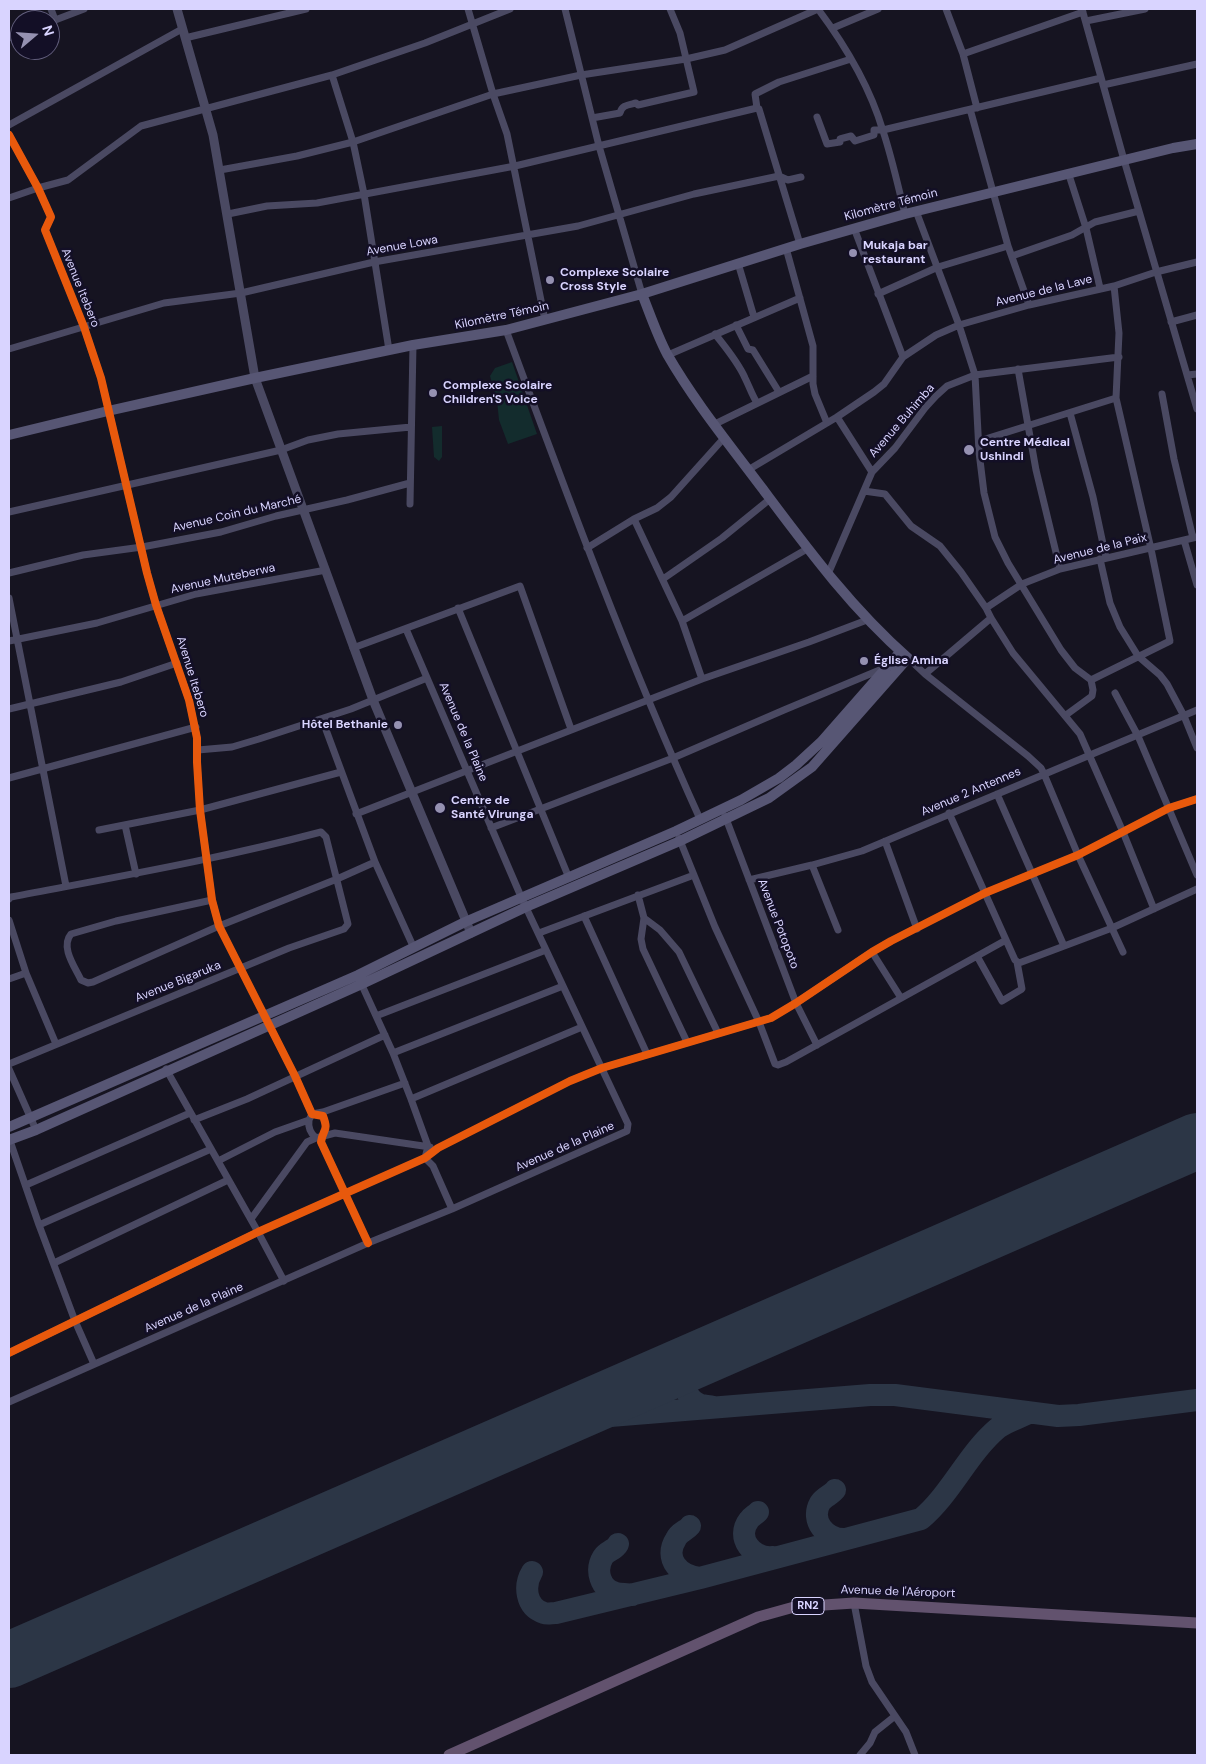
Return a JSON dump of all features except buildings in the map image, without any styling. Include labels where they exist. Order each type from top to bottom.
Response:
[{"type":"highway","name":"Avenue de l'Aéroport","points":[[449,1755],[758,1617],[794,1607],[854,1603],[1197,1623]]},
{"type":"main road","name":"Kilomètre Témoin","points":[[9,435],[254,378],[389,350],[506,330],[642,294],[786,248],[916,210],[1197,144]]},
{"type":"main road","points":[[642,294],[668,355],[724,438],[807,549],[867,620],[904,655]]},
{"type":"main road","points":[[9,1139],[36,1130],[268,1027],[360,980],[413,946],[465,922],[524,903],[680,841],[780,778],[803,759],[821,742],[887,667],[904,655]]},
{"type":"main road","points":[[9,1127],[263,1016],[360,980],[471,933],[568,878],[700,819],[724,815],[769,798],[812,767],[904,655]]},
{"type":"main road","points":[[803,759],[812,767]]},
{"type":"main road","points":[[223,1033],[229,1044]]},
{"type":"street","points":[[60,18],[84,9]]},
{"type":"street","points":[[177,9],[207,108],[220,170],[254,378],[326,570],[372,700],[471,933]]},
{"type":"street","points":[[9,125],[183,33],[306,9]]},
{"type":"street","points":[[468,9],[492,94],[506,130],[515,166],[545,320]]},
{"type":"street","points":[[9,198],[68,180],[141,126],[332,75],[425,43],[510,9]]},
{"type":"street","points":[[565,9],[599,146],[642,294]]},
{"type":"street","points":[[592,118],[620,113],[621,108],[625,105],[636,103],[638,105],[694,92],[680,33],[670,9]]},
{"type":"street","points":[[220,170],[297,156],[353,142],[492,94],[581,75],[686,59],[727,49],[818,9],[833,28],[866,86],[883,130],[905,214]]},
{"type":"street","points":[[833,28],[878,9]]},
{"type":"street","points":[[946,9],[963,54],[993,193],[1008,246],[1029,305]]},
{"type":"street","points":[[1086,21],[1145,9]]},
{"type":"street","points":[[963,54],[1083,10],[1124,160],[1197,409]]},
{"type":"street","points":[[800,244],[759,109],[757,108],[755,94],[779,82],[850,59]]},
{"type":"street","points":[[817,117],[827,144],[840,142],[840,139],[851,136],[855,141],[874,135],[874,130],[883,130],[1102,81],[1197,64]]},
{"type":"street","points":[[332,75],[353,142],[364,194],[389,350]]},
{"type":"street","points":[[228,214],[267,206],[313,203],[515,166],[757,108]]},
{"type":"street","name":"Avenue Itebero","points":[[9,135],[38,188],[51,217],[44,230],[84,327],[101,378],[156,605],[186,688],[196,727],[200,810],[212,900],[219,926],[239,970],[295,1076],[310,1117],[323,1116],[326,1131],[319,1137],[368,1243]]},
{"type":"street","points":[[1069,175],[1086,228],[1100,288]]},
{"type":"street","name":"Avenue Lowa","points":[[9,349],[164,303],[241,293],[374,262],[578,226],[694,194],[779,176],[788,180],[801,177]]},
{"type":"street","points":[[916,210],[959,325],[975,375],[984,493],[995,537],[1008,563],[1061,650],[1075,668],[1091,680],[1092,696],[1066,715]]},
{"type":"street","points":[[1012,256],[1086,228],[1094,222],[1139,211]]},
{"type":"street","points":[[854,228],[903,357]]},
{"type":"street","points":[[878,294],[938,267],[1008,246]]},
{"type":"street","points":[[786,248],[813,346],[815,394],[827,423]]},
{"type":"street","name":"Avenue de la Lave","points":[[748,470],[837,417],[874,392],[884,384],[903,357],[936,334],[959,325],[1029,305],[1114,286],[1156,272],[1197,262]]},
{"type":"street","points":[[738,263],[754,317]]},
{"type":"street","points":[[1091,680],[1170,641],[1151,548],[1116,398],[1119,333],[1114,286]]},
{"type":"street","points":[[668,355],[800,298]]},
{"type":"street","points":[[1171,322],[1197,314]]},
{"type":"street","points":[[736,325],[748,350],[753,350],[779,392]]},
{"type":"street","points":[[506,330],[587,548],[648,700],[700,819]]},
{"type":"street","points":[[715,334],[746,379],[747,385],[757,404]]},
{"type":"street","points":[[410,504],[413,346]]},
{"type":"street","name":"Avenue Buhimba","points":[[828,574],[872,472],[895,448],[936,396],[947,386],[975,375],[1119,357]]},
{"type":"street","points":[[1018,369],[1044,503],[1060,569]]},
{"type":"street","points":[[1187,375],[1197,374]]},
{"type":"street","points":[[715,424],[813,376]]},
{"type":"street","points":[[1162,394],[1174,459],[1195,538]]},
{"type":"street","points":[[979,441],[1116,398]]},
{"type":"street","points":[[1070,413],[1093,497],[1110,604],[1120,627],[1138,656],[1160,675],[1184,716],[1197,748]]},
{"type":"street","points":[[837,417],[872,472]]},
{"type":"street","points":[[9,512],[280,450],[308,440],[338,434],[411,427]]},
{"type":"street","points":[[587,548],[634,519],[657,508],[671,497],[724,438]]},
{"type":"street","name":"Avenue Coin du Marché","points":[[9,573],[83,555],[142,547],[221,532],[276,516],[410,483]]},
{"type":"street","points":[[864,491],[882,493],[887,496],[911,526],[940,546],[962,572],[1013,653],[1080,734],[1154,908]]},
{"type":"street","points":[[663,579],[722,538],[770,499]]},
{"type":"street","points":[[634,519],[682,621],[702,679]]},
{"type":"street","name":"Avenue de la Paix","points":[[986,608],[1022,584],[1060,569],[1195,538]]},
{"type":"street","points":[[1184,540],[1197,584]]},
{"type":"street","points":[[682,621],[807,549]]},
{"type":"street","name":"Avenue Muteberwa","points":[[13,640],[96,623],[156,605],[229,587],[326,570]]},
{"type":"street","points":[[353,648],[520,586],[571,729]]},
{"type":"street","points":[[9,598],[13,640],[30,704],[66,886]]},
{"type":"street","points":[[458,608],[568,878]]},
{"type":"street","points":[[925,674],[991,618]]},
{"type":"street","points":[[356,814],[702,679],[867,620]]},
{"type":"street","name":"Avenue de la Plaine","points":[[9,1402],[626,1131],[628,1124],[490,828],[406,629]]},
{"type":"street","points":[[904,655],[1041,768],[1078,855],[1123,952]]},
{"type":"street","points":[[9,709],[121,682],[177,663]]},
{"type":"street","points":[[490,828],[673,758],[887,667]]},
{"type":"street","points":[[198,750],[242,744],[322,719],[427,678]]},
{"type":"street","points":[[1115,693],[1138,736],[1197,875]]},
{"type":"street","name":"Avenue 2 Antennes","points":[[749,880],[862,851],[1197,710]]},
{"type":"street","points":[[322,719],[375,862],[413,946]]},
{"type":"street","points":[[9,778],[196,727]]},
{"type":"street","points":[[99,830],[200,810],[341,772]]},
{"type":"street","points":[[997,794],[1064,946]]},
{"type":"street","points":[[9,1353],[258,1232],[425,1158],[438,1148],[570,1081],[602,1068],[770,1018],[872,952],[985,893],[1078,855],[1169,808],[1197,799]]},
{"type":"street","points":[[949,813],[1017,962],[1022,989],[1002,1002],[977,956]]},
{"type":"street","name":"Avenue Potopoto","points":[[724,815],[796,1002],[817,1045]]},
{"type":"street","points":[[125,824],[136,874]]},
{"type":"street","points":[[676,831],[715,927],[759,1022],[775,1064],[778,1065],[1006,940]]},
{"type":"street","name":"Avenue Bigaruka","points":[[9,1064],[289,948],[346,927],[348,924],[326,837],[321,832],[249,851],[207,859]]},
{"type":"street","points":[[885,841],[917,929]]},
{"type":"street","points":[[9,898],[207,859]]},
{"type":"street","points":[[212,900],[79,931],[71,934],[67,940],[66,948],[81,980],[88,983],[219,926],[337,880],[375,862]]},
{"type":"street","points":[[812,865],[838,930]]},
{"type":"street","points":[[539,933],[694,875]]},
{"type":"street","points":[[1017,962],[1022,962],[1112,928],[1197,889]]},
{"type":"street","points":[[638,895],[644,918],[641,939],[643,949],[687,1042]]},
{"type":"street","points":[[584,916],[647,1054]]},
{"type":"street","points":[[644,918],[660,930],[679,952],[718,1033]]},
{"type":"street","points":[[9,920],[26,973],[56,1044]]},
{"type":"street","points":[[376,1016],[546,950]]},
{"type":"street","points":[[872,952],[901,998]]},
{"type":"street","points":[[9,979],[26,973]]},
{"type":"street","points":[[360,980],[394,1053],[411,1099],[428,1146],[425,1158]]},
{"type":"street","points":[[394,1053],[563,986]]},
{"type":"street","points":[[411,1099],[582,1028]]},
{"type":"street","points":[[194,1120],[247,1099],[385,1035]]},
{"type":"street","points":[[160,1061],[168,1072],[284,1281]]},
{"type":"street","points":[[9,1069],[36,1130]]},
{"type":"street","points":[[218,1161],[275,1132],[310,1117],[405,1083]]},
{"type":"street","points":[[26,1185],[190,1113]]},
{"type":"street","points":[[310,1117],[308,1126],[312,1135],[319,1137]]},
{"type":"street","points":[[250,1219],[307,1142],[319,1137],[334,1134],[438,1148]]},
{"type":"street","points":[[9,1139],[39,1225],[94,1364]]},
{"type":"street","points":[[39,1225],[211,1149]]},
{"type":"street","points":[[425,1158],[433,1166],[452,1209]]},
{"type":"street","points":[[54,1263],[228,1180]]},
{"type":"street","points":[[854,1603],[866,1666],[872,1682],[909,1738],[915,1755]]},
{"type":"street","points":[[860,1755],[870,1743],[875,1732],[895,1716]]},
{"type":"green space","points":[[512,362],[537,434],[508,444],[499,420],[497,400],[490,376],[495,368]]},
{"type":"green space","points":[[442,426],[442,457],[439,461],[434,457],[432,427]]},
{"type":"taxiway","points":[[696,1360],[686,1372],[685,1387],[689,1396],[696,1403],[713,1407]]},
{"type":"taxiway","points":[[550,1423],[573,1419],[870,1395],[895,1395],[1058,1416],[1197,1400]]},
{"type":"taxiway","points":[[532,1572],[527,1589],[530,1601],[533,1606],[544,1613],[556,1613],[700,1578],[921,1519],[941,1498],[987,1438],[1001,1426],[1029,1413]]},
{"type":"taxiway","points":[[835,1490],[820,1503],[817,1510],[818,1522],[821,1528],[831,1536],[844,1539]]},
{"type":"taxiway","points":[[758,1512],[745,1527],[745,1540],[748,1546],[759,1555],[773,1557]]},
{"type":"taxiway","points":[[690,1526],[676,1539],[671,1553],[673,1560],[680,1570],[693,1577],[700,1578]]},
{"type":"taxiway","points":[[618,1544],[603,1557],[599,1568],[600,1578],[606,1588],[611,1591],[632,1595]]},
{"type":"runway","points":[[9,1660],[1197,1141]]},
{"type":"cycle path","points":[[9,135],[38,188],[51,217],[45,230],[84,327],[101,378],[147,573],[156,605],[189,700],[197,738],[200,810],[212,900],[219,926],[295,1076],[312,1114],[323,1116],[326,1128],[321,1142],[368,1243]]},
{"type":"cycle path","points":[[9,1353],[258,1232],[425,1158],[438,1148],[570,1081],[602,1068],[771,1018],[891,941],[985,893],[1078,855],[1169,808],[1197,799]]},
{"type":"place","name":"Mukaja bar restaurant","points":[[853,253]]},
{"type":"place","name":"Complexe Scolaire Cross Style","points":[[550,280]]},
{"type":"place","name":"Complexe Scolaire Children'S Voice","points":[[433,393]]},
{"type":"place","name":"Centre Médical Ushindi","points":[[969,450]]},
{"type":"place","name":"Église Amina","points":[[864,661]]},
{"type":"place","name":"Hôtel Bethanie","points":[[398,725]]},
{"type":"place","name":"Centre de Santé Virunga","points":[[440,808]]}]
